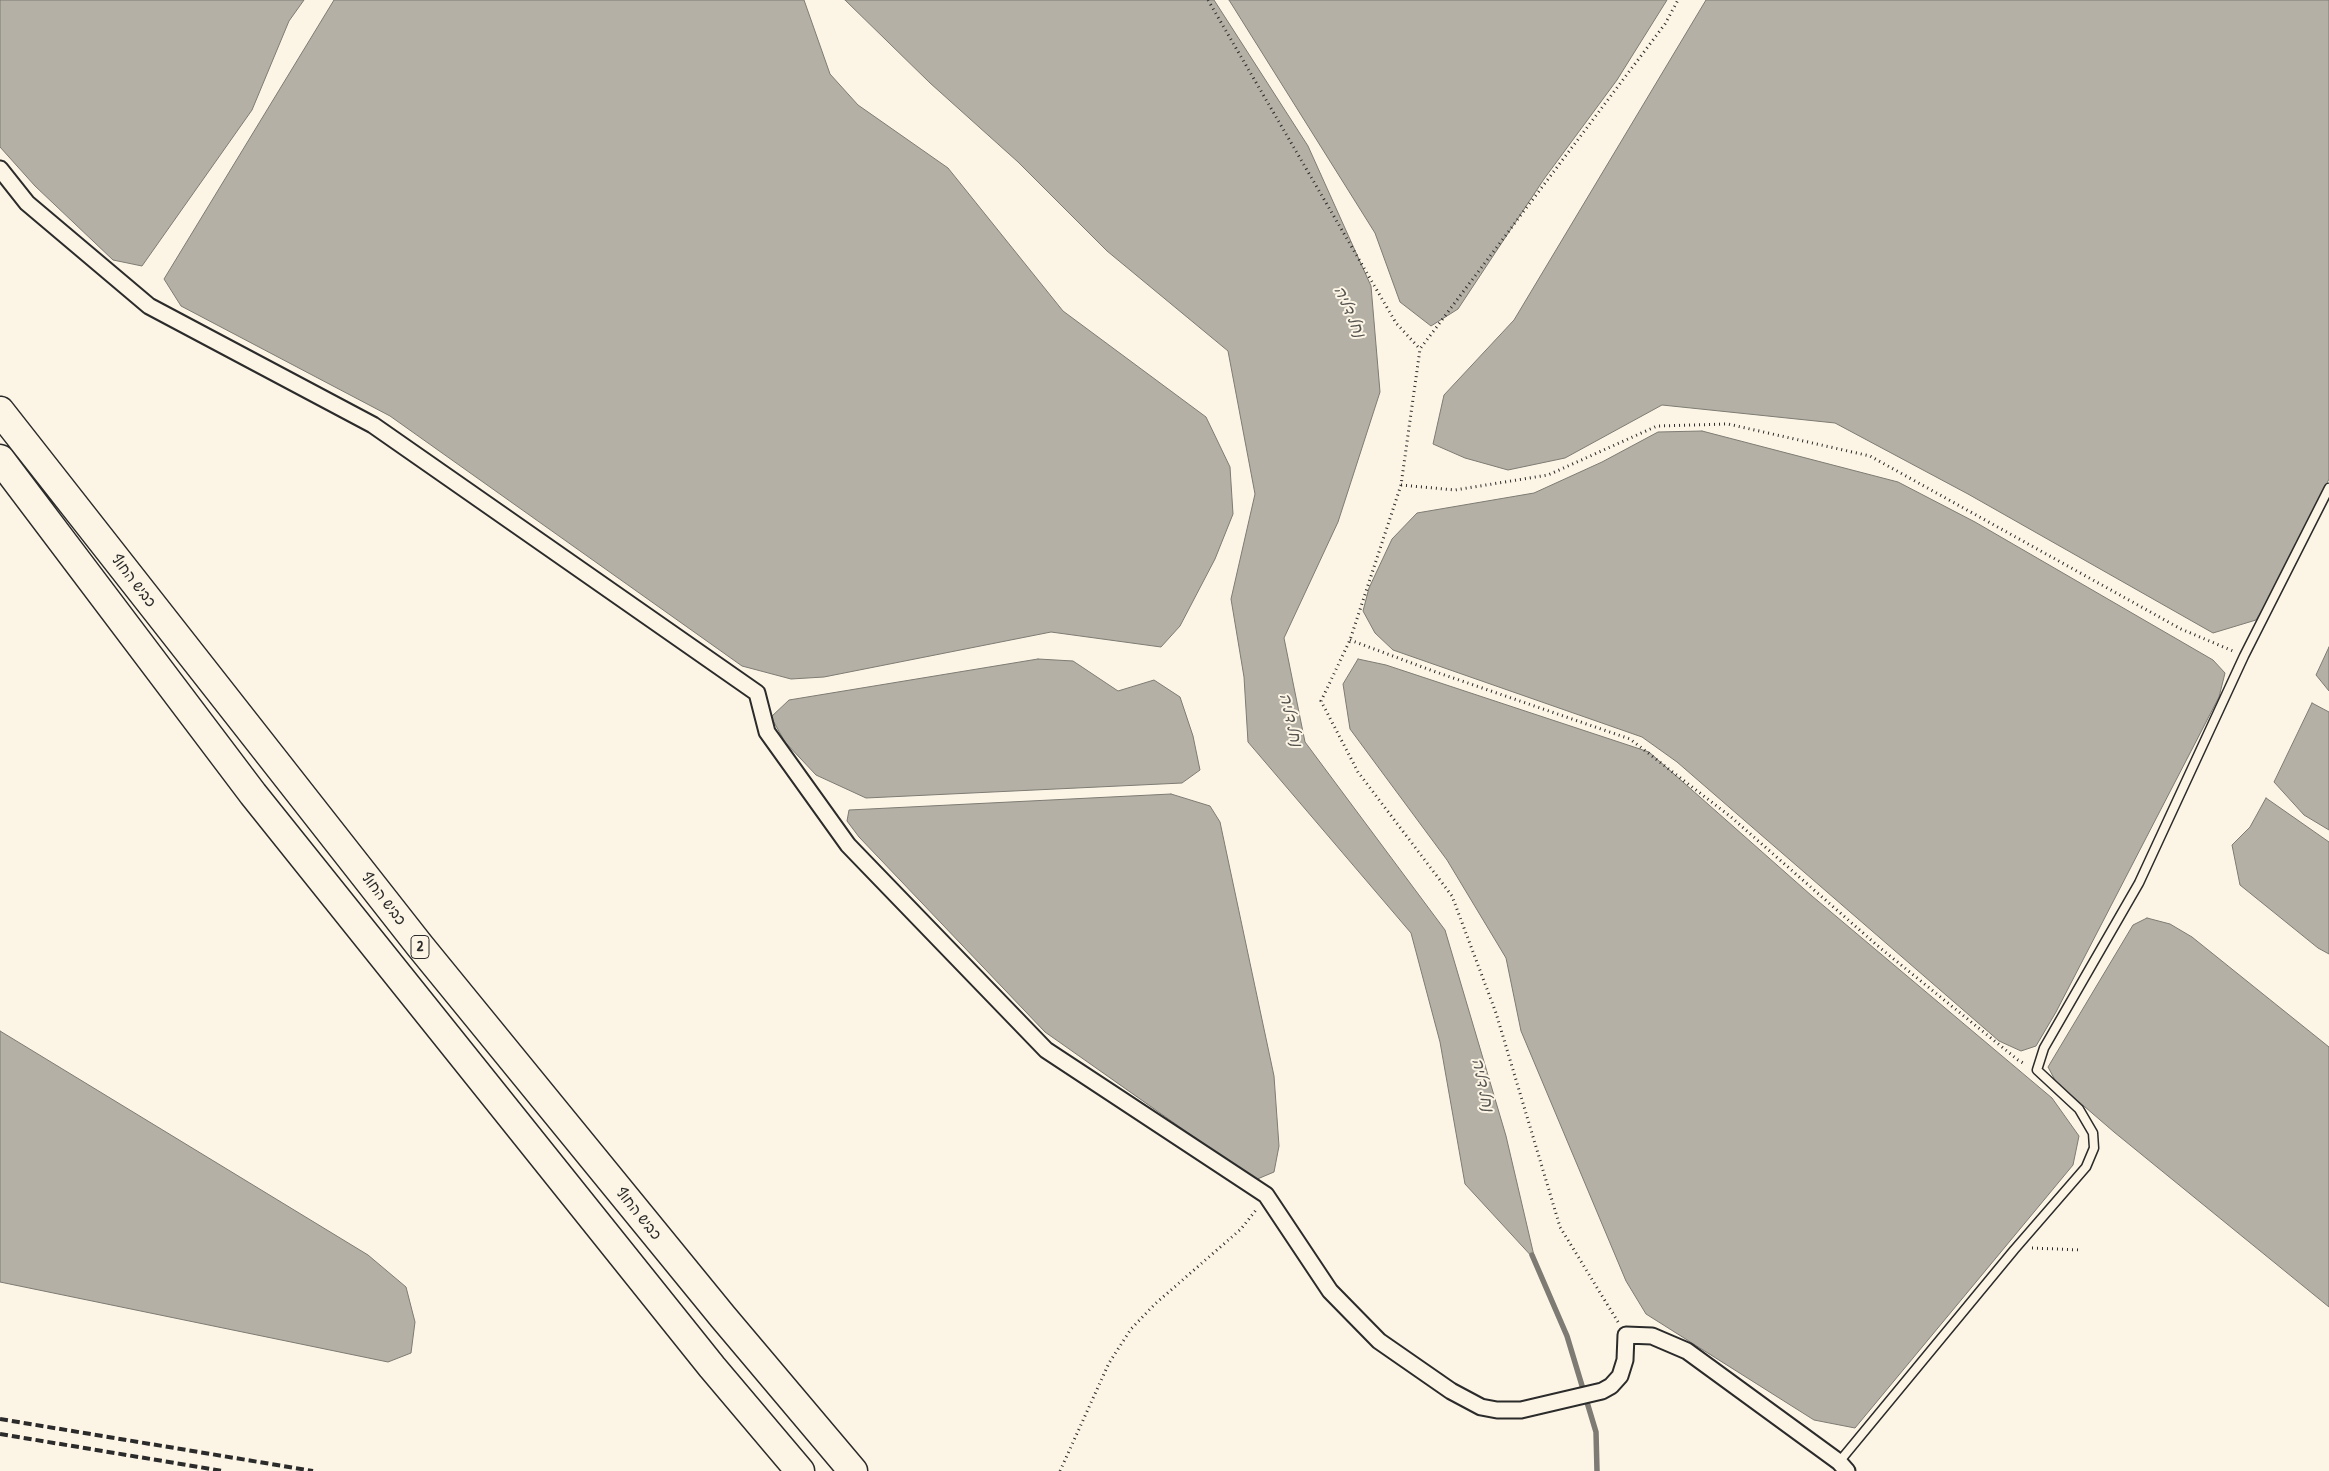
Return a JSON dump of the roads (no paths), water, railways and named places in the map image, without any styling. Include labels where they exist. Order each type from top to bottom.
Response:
[{"type":"highway","name":"כביש החוף","points":[[0,412],[420,946],[717,1310],[854,1471]]},
{"type":"highway","name":"2","points":[[0,459],[253,794],[712,1366],[800,1471]]},
{"type":"street","points":[[0,170],[27,203],[149,306],[373,425],[757,693],[767,732],[848,845],[1046,1050],[1266,1195],[1330,1291],[1379,1340],[1451,1392],[1481,1406],[1497,1410],[1520,1410],[1602,1391],[1611,1386],[1620,1376],[1625,1360],[1626,1335],[1652,1336],[1687,1351],[1843,1467]]},
{"type":"lane","points":[[1843,1467],[2014,1250],[2086,1167],[2094,1148],[2093,1133],[2079,1109],[2037,1070],[2044,1048],[2140,883],[2244,656],[2329,488]]},
{"type":"water","points":[[0,0],[304,0],[289,21],[252,110],[142,266],[113,260],[35,186],[0,147]]},
{"type":"water","points":[[334,0],[804,0],[830,74],[858,105],[948,168],[1063,311],[1206,417],[1230,467],[1233,514],[1215,559],[1180,626],[1161,647],[1051,632],[824,677],[791,679],[742,666],[390,416],[181,306],[164,279]]},
{"type":"water","points":[[845,0],[1214,0],[1308,146],[1371,286],[1380,392],[1338,522],[1284,638],[1305,742],[1445,930],[1506,1136],[1535,1260],[1465,1184],[1440,1042],[1411,933],[1248,742],[1244,677],[1231,599],[1255,494],[1228,351],[1107,251],[1018,162],[930,83]]},
{"type":"water","points":[[1229,0],[1667,0],[1617,80],[1544,179],[1458,309],[1431,326],[1400,302],[1375,233]]},
{"type":"water","points":[[1706,0],[2329,0],[2329,479],[2277,586],[2256,620],[2213,633],[1968,494],[1835,423],[1662,405],[1565,458],[1508,470],[1465,458],[1433,444],[1444,395],[1514,320]]},
{"type":"water","points":[[1702,431],[1898,482],[1975,522],[2213,660],[2225,673],[2219,697],[2056,1012],[2036,1046],[2021,1051],[1999,1041],[1677,762],[1642,737],[1393,650],[1375,633],[1363,611],[1369,588],[1392,539],[1417,513],[1534,493],[1602,462],[1658,432]]},
{"type":"water","points":[[2329,647],[2329,691],[2316,675]]},
{"type":"water","points":[[1038,659],[1073,661],[1118,691],[1154,680],[1180,697],[1193,736],[1200,770],[1182,783],[866,798],[816,775],[785,742],[771,717],[789,700]]},
{"type":"water","points":[[1358,659],[1386,665],[1649,752],[1812,896],[2052,1098],[2079,1136],[2073,1165],[1855,1428],[1814,1420],[1646,1314],[1626,1281],[1521,1031],[1506,958],[1447,860],[1350,729],[1343,684]]},
{"type":"water","points":[[2312,703],[2329,712],[2329,830],[2304,815],[2274,782]]},
{"type":"water","points":[[1171,794],[1210,806],[1220,822],[1274,1076],[1279,1146],[1274,1172],[1255,1180],[1045,1032],[859,837],[847,821],[849,810]]},
{"type":"water","points":[[2266,798],[2329,842],[2329,954],[2318,948],[2240,885],[2232,845],[2250,827]]},
{"type":"water","points":[[2147,918],[2170,924],[2192,937],[2329,1047],[2329,1307],[2114,1132],[2056,1082],[2048,1067],[2133,925]]},
{"type":"water","points":[[0,1031],[368,1255],[406,1287],[415,1322],[411,1353],[388,1362],[0,1282]]},
{"type":"waterway","name":"נחל דליה","points":[[1532,1255],[1567,1336],[1596,1432],[1597,1471]]},
{"type":"railway","points":[[0,1419],[313,1471]]},
{"type":"railway","points":[[0,1434],[223,1471]]}]
